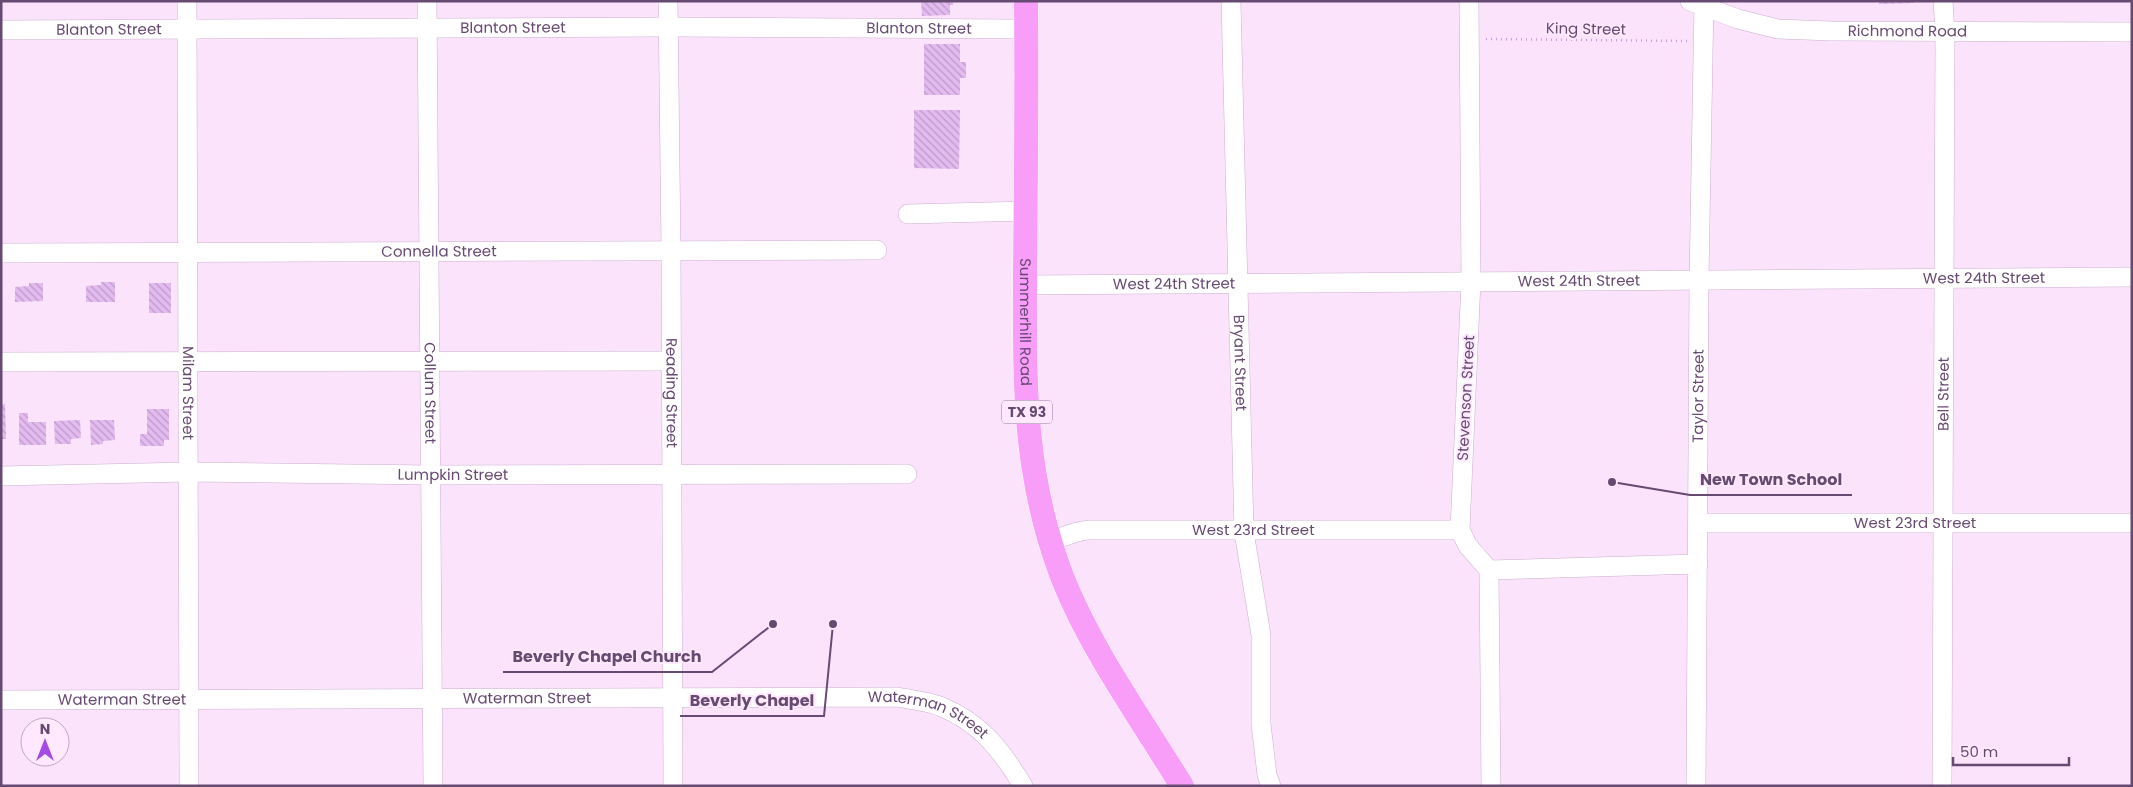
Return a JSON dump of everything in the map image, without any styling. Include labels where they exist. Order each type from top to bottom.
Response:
[{"type":"main road","name":"Summerhill Road","points":[[1026,1],[1025,285],[1028,434],[1035,488],[1060,572],[1081,618],[1182,786]]},
{"type":"street","name":"Milam Street","points":[[187,1],[189,786]]},
{"type":"street","name":"Collum Street","points":[[427,1],[433,786]]},
{"type":"street","name":"Reading Street","points":[[668,1],[671,250],[672,786]]},
{"type":"street","name":"Bryant Street","points":[[1231,1],[1244,532],[1261,635],[1260,724],[1267,775],[1271,786]]},
{"type":"street","name":"Stevenson Street","points":[[1460,530],[1471,281],[1469,1]]},
{"type":"street","name":"Bell Street","points":[[1942,786],[1945,32],[1943,1]]},
{"type":"street","name":"Richmond Road","points":[[1699,3],[1738,19],[1778,28],[1831,31],[2132,32]]},
{"type":"street","name":"Taylor Street","points":[[1696,786],[1702,41],[1699,3]]},
{"type":"street","name":"Blanton Street","points":[[1,30],[668,27],[1026,29]]},
{"type":"street","points":[[908,214],[1026,211]]},
{"type":"street","name":"Connella Street","points":[[1,253],[877,250]]},
{"type":"street","name":"West 24th Street","points":[[1025,285],[2132,277]]},
{"type":"street","points":[[1,362],[671,361]]},
{"type":"street","name":"Lumpkin Street","points":[[1,476],[188,472],[431,475],[906,474]]},
{"type":"street","name":"West 23rd Street","points":[[1699,523],[2132,523]]},
{"type":"street","name":"West 23rd Street","points":[[1050,541],[1088,530],[1244,532],[1460,530]]},
{"type":"street","points":[[1460,530],[1468,546],[1489,570],[1491,786]]},
{"type":"street","points":[[1489,570],[1698,564]]},
{"type":"street","name":"Waterman Street","points":[[1,700],[897,697],[942,706],[984,732],[1004,755],[1022,784]]},
{"type":"path","name":"King Street","points":[[1469,39],[1702,41]]},
{"type":"building","points":[[921,1],[953,1],[953,5],[950,5],[950,15],[922,16]]},
{"type":"building","points":[[1879,1],[1914,1],[1914,3],[1879,4]]},
{"type":"building","points":[[924,44],[960,44],[960,62],[966,62],[966,78],[960,78],[960,95],[924,95]]},
{"type":"building","points":[[914,110],[960,110],[959,169],[914,168]]},
{"type":"building","points":[[101,282],[115,282],[115,302],[86,302],[86,286],[101,285]]},
{"type":"building","points":[[29,283],[43,283],[43,301],[15,302],[15,287],[29,286]]},
{"type":"building","points":[[149,283],[171,283],[171,313],[149,313]]},
{"type":"building","points":[[1,404],[5,404],[6,439],[1,439]]},
{"type":"building","points":[[147,409],[169,409],[169,440],[164,440],[164,446],[140,446],[140,434],[147,434]]},
{"type":"building","points":[[19,413],[28,413],[28,422],[46,422],[46,445],[19,445]]},
{"type":"building","points":[[80,420],[81,438],[71,439],[71,444],[55,444],[54,421]]},
{"type":"building","points":[[90,420],[114,420],[115,440],[91,445]]},
{"type":"place","name":"New Town School","points":[[1612,482]]},
{"type":"place","name":"Beverly Chapel Church","points":[[773,624]]},
{"type":"place","name":"Beverly Chapel","points":[[833,624]]}]
